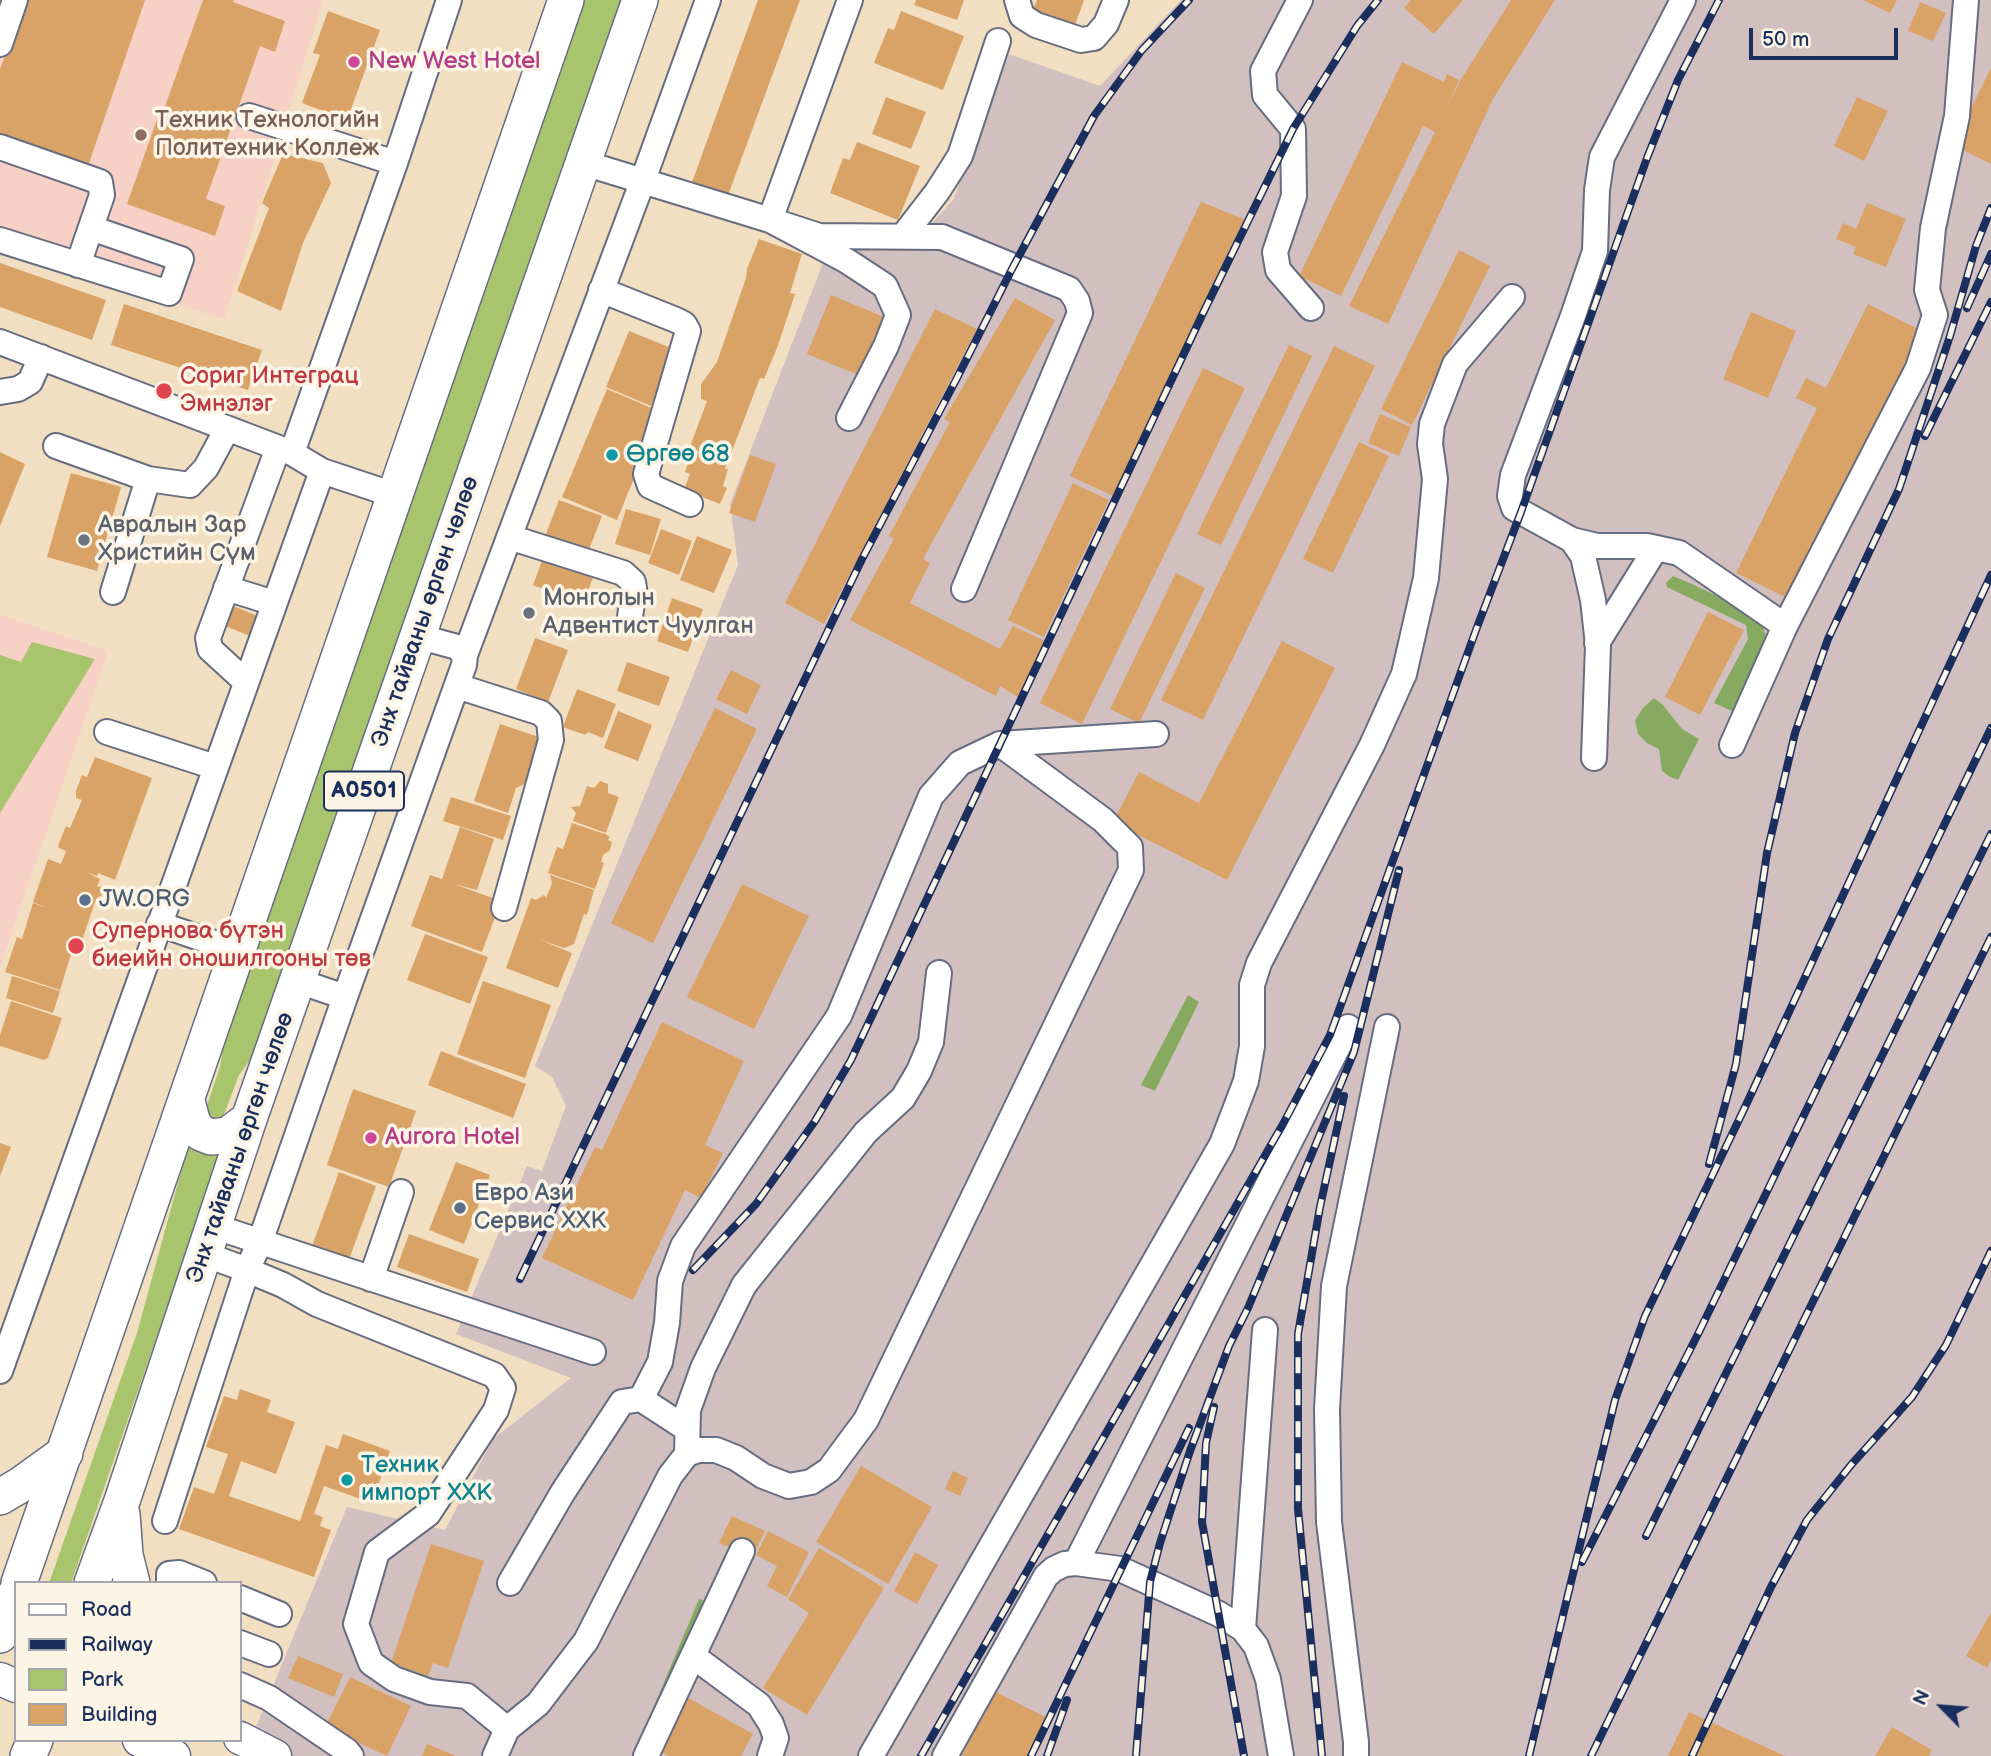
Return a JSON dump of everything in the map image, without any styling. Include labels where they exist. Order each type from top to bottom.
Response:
[{"type":"highway","name":"A0501","points":[[20,1581],[566,0]]},
{"type":"highway","name":"Энх тайваны өргөн чөлөө","points":[[93,1581],[417,636],[640,0]]},
{"type":"highway","points":[[187,1101],[193,1124],[201,1133],[211,1137],[228,1135],[250,1119]]},
{"type":"highway","points":[[0,1497],[65,1453]]},
{"type":"highway","points":[[122,1501],[125,1555],[132,1581]]},
{"type":"main road","points":[[242,1739],[275,1756]]},
{"type":"main road","points":[[143,1742],[174,1756]]},
{"type":"street","points":[[0,44],[15,0]]},
{"type":"street","points":[[246,682],[210,649],[208,638],[226,588],[285,451],[395,163],[449,0]]},
{"type":"street","points":[[165,1521],[247,1270],[260,1242],[457,686],[464,665],[464,655],[708,0]]},
{"type":"street","points":[[770,220],[850,0]]},
{"type":"street","points":[[1017,0],[1022,16],[1036,25],[1081,40],[1094,38],[1106,24],[1116,0]]},
{"type":"street","points":[[1300,0],[1263,71],[1265,95],[1293,129],[1294,196],[1275,252],[1278,270],[1311,309]]},
{"type":"street","points":[[1683,0],[1602,157],[1597,190],[1595,251],[1513,475],[1510,496],[1514,508],[1572,540],[1597,546],[1656,548],[1679,554],[1786,626]]},
{"type":"street","points":[[1732,745],[1786,626],[1918,368],[1935,315],[1927,290],[1933,228],[1956,116],[1966,0]]},
{"type":"street","points":[[902,236],[937,192],[960,156],[998,41]]},
{"type":"street","points":[[249,116],[395,163]]},
{"type":"street","points":[[0,147],[100,183],[102,195],[78,265]]},
{"type":"street","points":[[584,163],[819,236],[942,237],[1069,289],[1077,301],[1080,313],[964,589]]},
{"type":"street","points":[[770,220],[847,261],[885,286],[898,315],[886,346],[849,418]]},
{"type":"street","points":[[0,240],[169,293],[181,259],[91,229]]},
{"type":"street","points":[[601,290],[677,320],[684,324],[688,331],[646,474],[650,486],[690,504]]},
{"type":"street","points":[[871,1756],[1222,1144],[1246,1082],[1252,1046],[1252,985],[1259,963],[1372,745],[1404,674],[1426,578],[1435,479],[1430,444],[1433,424],[1455,364],[1512,298]]},
{"type":"street","points":[[0,342],[285,451],[322,471],[394,495]]},
{"type":"street","points":[[0,392],[18,389],[30,382],[41,357]]},
{"type":"street","points":[[56,446],[148,479],[190,485],[206,468],[227,429]]},
{"type":"street","points":[[0,1371],[322,471]]},
{"type":"street","points":[[113,592],[148,479]]},
{"type":"street","points":[[509,537],[623,573],[633,582],[634,588],[630,617]]},
{"type":"street","points":[[1572,540],[1583,556],[1593,600],[1597,643],[1594,758]]},
{"type":"street","points":[[1597,643],[1656,548]]},
{"type":"street","points":[[226,588],[274,603]]},
{"type":"street","points":[[417,636],[457,647],[464,655]]},
{"type":"street","points":[[457,686],[541,713],[550,721],[551,740],[504,908]]},
{"type":"street","points":[[107,732],[215,767]]},
{"type":"street","points":[[641,1399],[660,1362],[667,1323],[670,1281],[683,1246],[839,1016],[931,796],[960,763],[1000,744],[1156,734]]},
{"type":"street","points":[[495,1756],[507,1730],[538,1704],[586,1641],[670,1476],[687,1454],[698,1450],[716,1450],[789,1486],[811,1482],[829,1470],[866,1420],[1131,870],[1129,847],[1102,820],[1000,744]]},
{"type":"street","points":[[159,924],[238,951]]},
{"type":"street","points":[[687,1454],[688,1410],[703,1368],[744,1285],[866,1132],[903,1098],[919,1071],[931,1042],[939,973]]},
{"type":"street","points":[[298,981],[345,997]]},
{"type":"street","points":[[1076,1563],[1348,1027]]},
{"type":"street","points":[[1356,1756],[1329,1522],[1327,1409],[1334,1286],[1387,1027]]},
{"type":"street","points":[[371,1279],[401,1192]]},
{"type":"street","points":[[209,1240],[247,1270],[283,1285],[317,1304],[494,1376],[503,1388],[496,1410],[428,1514],[377,1552],[356,1624],[371,1663],[394,1679],[430,1692],[467,1696],[507,1730]]},
{"type":"street","points":[[209,1240],[260,1242],[593,1352]]},
{"type":"street","points":[[1243,1629],[1265,1330]]},
{"type":"street","points":[[510,1583],[563,1492],[622,1402],[641,1399],[687,1429]]},
{"type":"street","points":[[646,1756],[742,1551]]},
{"type":"street","points":[[945,1756],[1045,1576],[1065,1564],[1076,1563],[1120,1569],[1219,1614],[1243,1629],[1256,1646],[1268,1679],[1281,1756]]},
{"type":"street","points":[[169,1581],[169,1574],[179,1573],[199,1581]]},
{"type":"street","points":[[242,1599],[279,1614]]},
{"type":"street","points":[[242,1644],[269,1654]]},
{"type":"street","points":[[693,1656],[759,1705],[776,1738],[770,1756]]},
{"type":"street","points":[[242,1686],[269,1698],[351,1756]]},
{"type":"shaded area","name":"Техник Технологийн Политехник Коллеж","points":[[6,0],[323,0],[225,319],[0,252],[0,18]]},
{"type":"shaded area","points":[[1181,0],[1991,0],[1991,1756],[244,1756],[347,1507],[445,1530],[493,1439],[571,1378],[456,1334],[527,1166],[542,1171],[566,1106],[552,1077],[535,1066],[738,565],[730,504],[828,250],[912,245],[953,200],[1009,54],[1100,86]]},
{"type":"shaded area","points":[[0,615],[108,651],[0,968]]},
{"type":"green space","points":[[582,0],[621,0],[457,481],[258,1049],[239,1075],[220,1125],[204,1114],[220,1067],[227,1023]]},
{"type":"green space","points":[[1673,576],[1752,613],[1762,622],[1766,638],[1732,711],[1714,703],[1748,639],[1746,625],[1667,587],[1666,583]]},
{"type":"green space","points":[[32,642],[95,659],[0,813],[0,655],[21,662]]},
{"type":"green space","points":[[1654,698],[1682,729],[1699,739],[1678,780],[1662,771],[1659,749],[1638,734],[1635,720]]},
{"type":"green space","points":[[1188,995],[1199,1002],[1155,1091],[1141,1085]]},
{"type":"green space","points":[[192,1142],[218,1146],[220,1155],[72,1581],[50,1581],[137,1333],[188,1146]]},
{"type":"green space","points":[[699,1599],[711,1603],[645,1756],[633,1756]]},
{"type":"building","points":[[26,0],[145,0],[88,166],[0,133],[0,69]]},
{"type":"building","points":[[203,0],[234,0],[233,2],[285,21],[275,52],[260,46],[206,199],[225,206],[215,236],[127,204]]},
{"type":"building","points":[[758,0],[800,0],[727,198],[691,185]]},
{"type":"building","points":[[916,0],[964,0],[957,20],[914,5]]},
{"type":"building","points":[[1037,0],[1084,0],[1075,25],[1033,9]]},
{"type":"building","points":[[1411,0],[1463,0],[1434,34],[1404,8]]},
{"type":"building","points":[[1511,0],[1555,0],[1493,99],[1388,324],[1349,306],[1435,132],[1423,126],[1341,296],[1299,276],[1402,62],[1444,82],[1447,74],[1459,80],[1445,111],[1460,81]]},
{"type":"building","points":[[1863,0],[1897,0],[1890,13]]},
{"type":"building","points":[[1920,2],[1946,13],[1933,41],[1908,31]]},
{"type":"building","points":[[328,11],[380,30],[347,120],[302,103],[320,55],[313,53]]},
{"type":"building","points":[[901,11],[964,36],[943,90],[874,63],[888,28],[894,30]]},
{"type":"building","points":[[1991,68],[1991,164],[1953,145]]},
{"type":"building","points":[[886,97],[926,112],[911,149],[872,134]]},
{"type":"building","points":[[1857,97],[1888,111],[1864,161],[1834,146]]},
{"type":"building","points":[[857,142],[920,166],[898,220],[830,193],[843,158],[850,160]]},
{"type":"building","points":[[283,154],[323,163],[331,183],[303,243],[281,311],[237,291],[269,208],[262,203]]},
{"type":"building","points":[[1201,202],[1244,219],[1113,496],[1070,476]]},
{"type":"building","points":[[1867,203],[1906,219],[1886,267],[1853,254],[1856,247],[1836,239],[1843,223],[1856,229]]},
{"type":"building","points":[[759,239],[802,254],[790,293],[795,294],[777,348],[764,379],[760,378],[725,469],[728,469],[723,486],[727,488],[720,504],[684,490],[690,474],[685,472],[692,451],[712,457],[689,449],[707,401],[701,399],[701,384],[717,362]]},
{"type":"building","points":[[1459,250],[1490,266],[1412,425],[1381,409]]},
{"type":"building","points":[[0,263],[106,300],[92,340],[0,307]]},
{"type":"building","points":[[831,295],[884,317],[861,376],[807,354]]},
{"type":"building","points":[[1015,298],[1055,320],[923,559],[930,563],[910,603],[1000,649],[1013,626],[1045,641],[1018,697],[1000,686],[996,696],[850,620],[894,539],[889,536],[950,422],[944,419]]},
{"type":"building","points":[[124,304],[262,350],[248,390],[111,345]]},
{"type":"building","points":[[1868,304],[1924,332],[1791,600],[1736,573],[1817,408],[1796,398],[1806,378],[1826,388]]},
{"type":"building","points":[[935,309],[977,329],[824,624],[785,603]]},
{"type":"building","points":[[1751,312],[1796,331],[1768,398],[1723,379]]},
{"type":"building","points":[[629,331],[674,349],[651,406],[606,387]]},
{"type":"building","points":[[1289,345],[1312,356],[1221,545],[1197,534]]},
{"type":"building","points":[[1334,346],[1375,366],[1203,720],[1161,700]]},
{"type":"building","points":[[1203,368],[1245,388],[1082,724],[1040,703]]},
{"type":"building","name":"Өргөө 68","points":[[607,389],[661,412],[617,520],[562,497]]},
{"type":"building","points":[[1380,414],[1411,427],[1399,456],[1368,443]]},
{"type":"building","points":[[1359,442],[1389,456],[1333,573],[1303,559]]},
{"type":"building","points":[[0,452],[25,464],[0,526]]},
{"type":"building","points":[[750,455],[776,464],[755,522],[729,513]]},
{"type":"building","points":[[71,473],[121,487],[97,571],[47,557]]},
{"type":"building","points":[[1073,483],[1109,500],[1044,637],[1008,620]]},
{"type":"building","points":[[559,500],[602,516],[585,560],[542,544]]},
{"type":"building","points":[[626,509],[661,519],[650,555],[615,544]]},
{"type":"building","points":[[661,529],[692,541],[679,575],[648,563]]},
{"type":"building","points":[[697,536],[732,550],[714,593],[680,580]]},
{"type":"building","points":[[545,553],[595,572],[583,604],[533,585]]},
{"type":"building","points":[[1176,573],[1205,588],[1139,723],[1110,709]]},
{"type":"building","points":[[672,598],[703,609],[688,652],[657,641]]},
{"type":"building","points":[[226,603],[265,619],[257,639],[218,623]]},
{"type":"building","points":[[1708,612],[1744,630],[1700,715],[1665,697]]},
{"type":"building","points":[[535,638],[568,650],[548,702],[516,689]]},
{"type":"building","points":[[1282,641],[1335,668],[1227,880],[1113,822],[1139,772],[1199,803]]},
{"type":"building","points":[[627,662],[670,677],[659,706],[617,691]]},
{"type":"building","points":[[731,670],[761,685],[747,714],[716,699]]},
{"type":"building","points":[[577,689],[616,704],[603,738],[563,727]]},
{"type":"building","points":[[715,708],[757,729],[653,943],[611,923]]},
{"type":"building","points":[[618,711],[652,725],[638,761],[604,748]]},
{"type":"building","points":[[500,724],[542,738],[534,780],[516,788],[508,813],[474,801]]},
{"type":"building","points":[[95,757],[152,778],[115,880],[98,873],[97,876],[86,872],[100,879],[97,887],[101,886],[102,895],[96,899],[80,946],[71,954],[60,990],[5,972],[17,937],[22,939],[33,903],[47,908],[33,902],[48,859],[61,864],[66,851],[58,846],[66,826],[70,828],[82,800],[76,798],[76,791],[82,775],[87,777]]},
{"type":"building","points":[[600,781],[608,784],[608,793],[619,797],[606,833],[573,821],[576,813],[571,807],[580,806],[587,786],[594,788]]},
{"type":"building","points":[[451,797],[511,816],[503,840],[443,821]]},
{"type":"building","points":[[572,823],[605,834],[612,842],[610,850],[603,855],[601,862],[604,863],[595,889],[548,873],[557,847],[563,849]]},
{"type":"building","points":[[460,827],[494,839],[477,890],[454,884],[501,901],[482,952],[411,926],[430,875],[442,879]]},
{"type":"building","points":[[550,875],[594,890],[587,915],[584,914],[574,944],[564,948],[538,939],[572,953],[558,988],[506,968],[531,898],[536,900],[544,895],[546,898],[552,883]]},
{"type":"building","points":[[742,884],[809,916],[754,1029],[687,997]]},
{"type":"building","points":[[425,934],[488,957],[470,1004],[407,980]]},
{"type":"building","points":[[12,976],[60,991],[53,1013],[6,998]]},
{"type":"building","points":[[483,981],[551,1005],[525,1078],[457,1054]]},
{"type":"building","points":[[11,1001],[62,1018],[48,1058],[44,1060],[0,1046],[0,1035]]},
{"type":"building","points":[[662,1022],[744,1061],[705,1145],[723,1153],[701,1198],[685,1190],[633,1300],[542,1258],[595,1147],[602,1150]]},
{"type":"building","points":[[441,1051],[526,1084],[513,1118],[428,1085]]},
{"type":"building","name":"Aurora Hotel","points":[[353,1089],[416,1111],[389,1187],[327,1165]]},
{"type":"building","points":[[0,1143],[11,1147],[0,1176]]},
{"type":"building","points":[[456,1162],[490,1175],[464,1244],[429,1230]]},
{"type":"building","points":[[339,1172],[376,1186],[348,1262],[311,1249]]},
{"type":"building","points":[[409,1234],[479,1259],[467,1292],[397,1267]]},
{"type":"building","name":"Техник импорт ХХК","points":[[240,1389],[271,1400],[267,1412],[295,1422],[276,1474],[241,1461],[229,1496],[300,1521],[326,1445],[338,1449],[343,1434],[390,1451],[372,1503],[324,1486],[314,1514],[323,1517],[320,1526],[331,1530],[314,1577],[179,1529],[194,1487],[214,1494],[228,1454],[206,1447],[224,1396],[237,1400]]},
{"type":"building","points":[[861,1466],[932,1507],[888,1584],[816,1542]]},
{"type":"building","points":[[953,1471],[968,1478],[960,1496],[945,1489]]},
{"type":"building","points":[[732,1516],[765,1531],[755,1552],[742,1546],[740,1552],[719,1543]]},
{"type":"building","points":[[768,1531],[809,1552],[787,1597],[767,1586],[777,1566],[756,1555]]},
{"type":"building","points":[[431,1544],[484,1561],[448,1668],[433,1663],[428,1676],[391,1663]]},
{"type":"building","points":[[819,1548],[884,1588],[807,1715],[763,1688],[809,1613],[788,1599]]},
{"type":"building","points":[[915,1552],[938,1565],[917,1604],[894,1591]]},
{"type":"building","points":[[1991,1613],[1991,1660],[1987,1668],[1966,1656]]},
{"type":"building","points":[[298,1656],[343,1674],[334,1697],[288,1678]]},
{"type":"building","points":[[350,1677],[411,1706],[387,1756],[325,1727]]},
{"type":"building","points":[[994,1691],[1049,1719],[1030,1756],[962,1756]]},
{"type":"building","points":[[685,1696],[753,1734],[741,1756],[668,1756],[655,1749]]},
{"type":"building","points":[[1689,1712],[1785,1756],[1668,1756]]},
{"type":"building","points":[[1892,1727],[1932,1750],[1929,1756],[1875,1756]]},
{"type":"building","points":[[427,1744],[456,1756],[422,1756]]},
{"type":"railway","points":[[520,1279],[862,559],[1013,267],[1094,116],[1142,50],[1189,0]]},
{"type":"railway","points":[[693,1270],[756,1204],[815,1121],[851,1060],[1204,311],[1293,129],[1357,26],[1378,0]]},
{"type":"railway","points":[[921,1756],[1283,1124],[1330,1035],[1647,158],[1678,80],[1719,0]]},
{"type":"railway","points":[[1709,1164],[1736,1064],[1767,853],[1795,733],[1828,639],[1899,489],[1950,336],[1976,246],[1991,208]]},
{"type":"railway","points":[[1967,308],[1991,254]]},
{"type":"railway","points":[[1925,436],[1991,302]]},
{"type":"railway","points":[[1529,1756],[1615,1400],[1645,1316],[1746,1105],[1991,575]]},
{"type":"railway","points":[[1582,1562],[1699,1332],[1991,728]]},
{"type":"railway","points":[[1646,1536],[1991,834]]},
{"type":"railway","points":[[1136,1756],[1150,1582],[1160,1543],[1229,1346],[1248,1308],[1354,1052],[1399,870]]},
{"type":"railway","points":[[1591,1756],[1991,937]]},
{"type":"railway","points":[[1322,1756],[1298,1509],[1298,1334],[1320,1207],[1344,1096]]},
{"type":"railway","points":[[1692,1756],[1771,1587],[1807,1520],[1851,1465],[1912,1397],[1946,1345],[1991,1251]]},
{"type":"railway","points":[[1214,1407],[1206,1443],[1202,1522],[1244,1756]]},
{"type":"railway","points":[[1031,1756],[1189,1428]]},
{"type":"railway","points":[[1047,1756],[1067,1700]]},
{"type":"place","name":"New West Hotel","points":[[354,62]]},
{"type":"place","name":"Техник Технологийн Политехник Коллеж","points":[[141,135]]},
{"type":"place","name":"Сориг Интеграц Эмнэлэг","points":[[164,391]]},
{"type":"place","name":"Өргөө 68","points":[[612,455]]},
{"type":"place","name":"Авралын 3ар Христийн Сүм","points":[[84,540]]},
{"type":"place","name":"Монголын Адвентист Чуулган","points":[[529,613]]},
{"type":"place","name":"JW.ORG","points":[[85,900]]},
{"type":"place","name":"Супернова бүтэн биеийн оношилгооны төв","points":[[76,946]]},
{"type":"place","name":"Aurora Hotel","points":[[371,1138]]},
{"type":"place","name":"Евро Ази Сервис ХХК","points":[[460,1208]]},
{"type":"place","name":"Техник импорт ХХК","points":[[347,1480]]}]
